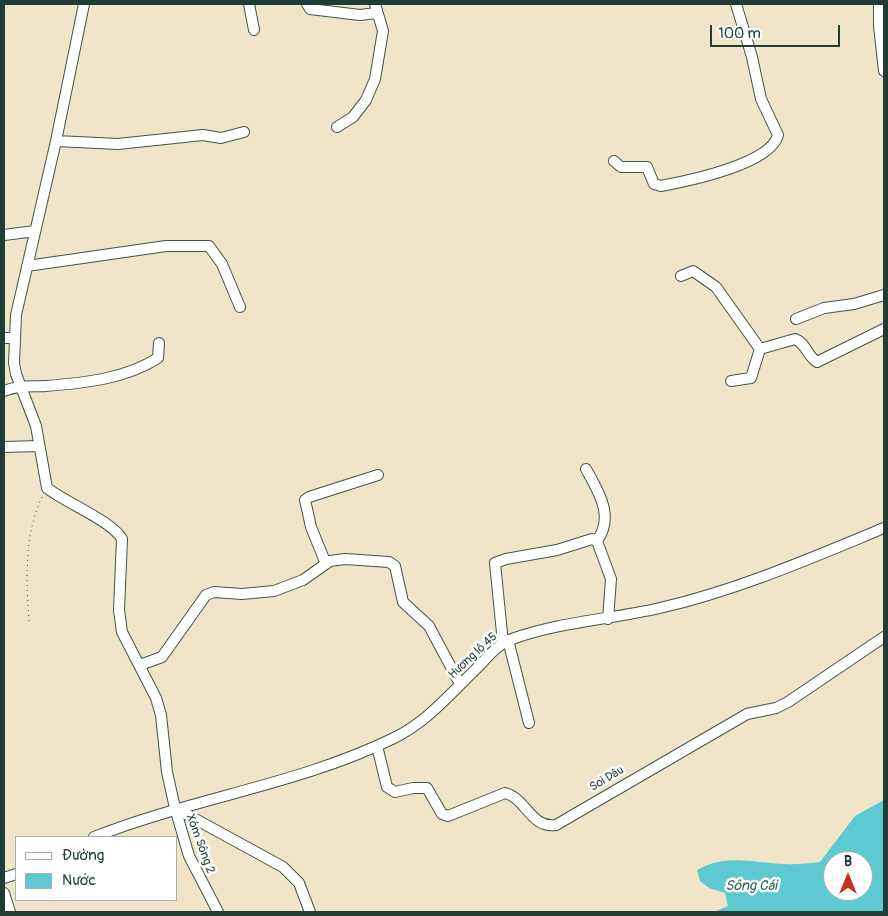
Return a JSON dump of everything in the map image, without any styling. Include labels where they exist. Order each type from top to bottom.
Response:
[{"type":"street","points":[[47,488],[36,426],[19,386],[14,363],[16,315],[56,141],[84,4]]},
{"type":"street","points":[[249,4],[254,30]]},
{"type":"street","points":[[307,4],[310,9],[319,11],[360,15],[375,8],[383,31],[375,79],[366,100],[353,116],[337,127]]},
{"type":"street","points":[[614,162],[621,167],[647,167],[654,184],[661,186],[717,175],[727,168],[742,165],[766,150],[777,140],[778,135],[761,99],[752,56],[736,4]]},
{"type":"street","points":[[879,4],[878,26],[884,71]]},
{"type":"street","points":[[56,141],[118,144],[203,135],[220,138],[244,132]]},
{"type":"street","points":[[4,235],[35,231]]},
{"type":"street","points":[[27,266],[166,246],[209,246],[222,264],[240,307]]},
{"type":"street","points":[[681,276],[693,271],[716,287],[760,349]]},
{"type":"street","points":[[796,319],[824,308],[884,297]]},
{"type":"street","points":[[760,349],[795,339],[800,341],[809,355],[817,362],[884,329]]},
{"type":"street","points":[[4,338],[15,338]]},
{"type":"street","points":[[4,390],[19,386],[87,382],[114,376],[158,358],[159,343]]},
{"type":"street","points":[[730,381],[751,378],[760,349]]},
{"type":"street","points":[[4,447],[39,446]]},
{"type":"street","points":[[586,469],[604,505],[605,520],[602,534],[597,541]]},
{"type":"street","points":[[326,564],[312,527],[305,500],[309,497],[378,475]]},
{"type":"street","name":"Xóm Sông 2","points":[[47,488],[72,506],[106,523],[122,539],[119,610],[122,632],[156,698],[161,715],[167,772],[175,808],[189,856],[218,912]]},
{"type":"street","name":"Hương lộ 45","points":[[97,836],[175,808],[295,777],[378,746],[418,724],[506,642],[563,626],[662,608],[746,583],[799,564],[884,528]]},
{"type":"street","points":[[529,723],[506,642],[495,563],[557,550],[592,539],[597,541]]},
{"type":"street","points":[[597,541],[611,579],[608,619]]},
{"type":"street","points":[[140,665],[162,657],[206,595],[214,592],[242,594],[274,591],[303,580],[330,561],[345,559],[362,560],[390,562],[395,566],[403,602],[429,626],[460,684]]},
{"type":"street","name":"Soi Dâu","points":[[378,746],[387,786],[395,792],[413,788],[427,788],[442,814],[448,816],[505,793],[512,795],[536,820],[548,826],[556,825],[747,714],[776,708],[788,702],[884,637]]},
{"type":"street","points":[[175,808],[283,867],[299,883],[310,912]]},
{"type":"street","points":[[4,893],[10,912]]},
{"type":"path","points":[[29,621],[26,571],[34,514],[47,488]]},
{"type":"water","name":"Sông Cái","points":[[884,800],[884,912],[714,912],[728,906],[725,893],[709,888],[700,881],[697,870],[708,865],[730,860],[798,864],[820,862],[823,858],[823,901],[873,901],[873,851],[828,851],[855,816]]}]
